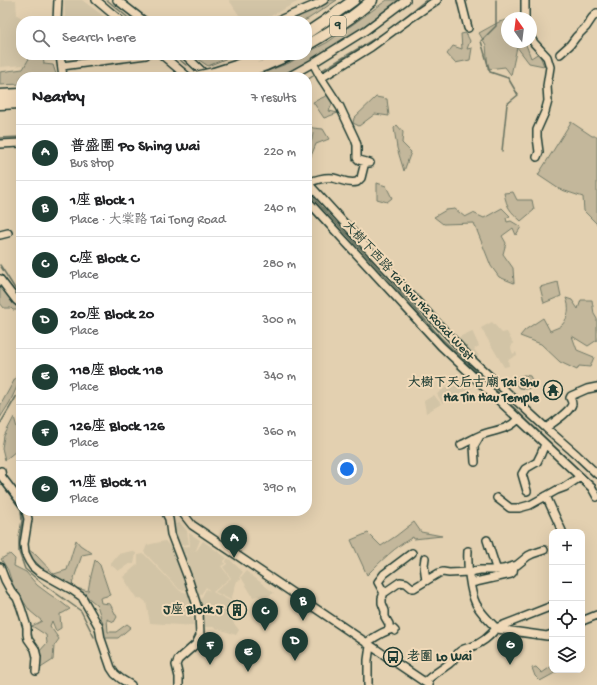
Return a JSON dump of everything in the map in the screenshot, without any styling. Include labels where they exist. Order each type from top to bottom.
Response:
[{"type":"highway","name":"9","points":[[312,29],[354,0]]},
{"type":"highway","name":"9","points":[[312,42],[344,22],[371,2]]},
{"type":"highway","points":[[219,72],[251,60]]},
{"type":"highway","points":[[246,72],[277,60]]},
{"type":"highway","points":[[0,95],[16,94]]},
{"type":"highway","points":[[0,104],[16,103]]},
{"type":"street","points":[[57,16],[58,0]]},
{"type":"street","points":[[96,0],[115,16]]},
{"type":"street","points":[[117,0],[138,16]]},
{"type":"street","points":[[289,16],[324,0]]},
{"type":"street","points":[[298,72],[314,64],[366,30],[406,0]]},
{"type":"street","points":[[321,78],[371,47],[412,16],[437,0]]},
{"type":"street","points":[[461,0],[468,28]]},
{"type":"street","points":[[525,0],[525,12]]},
{"type":"street","points":[[560,54],[570,45],[597,13]]},
{"type":"street","points":[[537,46],[547,57],[550,67],[547,86],[548,101],[537,130],[539,152],[537,157]]},
{"type":"street","points":[[61,60],[62,72]]},
{"type":"street","points":[[62,66],[108,60]]},
{"type":"street","points":[[168,60],[182,72]]},
{"type":"street","points":[[192,60],[207,72]]},
{"type":"street","points":[[312,180],[332,178],[350,183],[358,182],[368,163],[357,158],[357,146],[355,139],[340,107],[321,78],[314,64]]},
{"type":"street","points":[[62,66],[66,72]]},
{"type":"street","points":[[0,144],[16,143]]},
{"type":"street","points":[[312,187],[472,360],[597,474]]},
{"type":"street","name":"大樹下西路 Tai Shu Ha Road West","points":[[312,205],[441,346],[592,488],[597,496]]},
{"type":"street","points":[[0,235],[8,233]]},
{"type":"street","points":[[0,279],[16,300]]},
{"type":"street","points":[[546,428],[572,405],[570,398],[571,396],[587,389],[597,387]]},
{"type":"street","points":[[462,445],[480,436],[512,425],[518,419]]},
{"type":"street","points":[[475,462],[474,446],[480,436]]},
{"type":"street","points":[[527,490],[522,474],[525,469],[537,462],[545,444]]},
{"type":"street","points":[[3,474],[16,494]]},
{"type":"street","points":[[498,498],[510,508],[519,508],[530,505],[565,487],[580,477]]},
{"type":"street","points":[[546,496],[561,529]]},
{"type":"street","points":[[27,516],[24,544],[25,553],[29,561],[38,571],[82,597],[99,627],[101,640],[110,668],[121,679],[132,685]]},
{"type":"street","points":[[168,516],[172,534],[199,612],[200,636],[196,644],[178,660],[176,665],[179,685]]},
{"type":"street","points":[[185,516],[192,525],[427,684],[432,675],[451,662],[457,653],[478,644],[496,629],[549,607]]},
{"type":"street","points":[[487,540],[496,568],[495,570]]},
{"type":"street","points":[[368,644],[380,634],[392,630],[385,617],[382,598],[384,593],[400,582],[406,583],[414,588],[439,573],[503,569],[514,566],[528,556],[544,550]]},
{"type":"street","points":[[468,551],[469,572],[476,603],[484,616],[496,629],[549,635]]},
{"type":"street","points":[[384,593],[378,582],[384,574],[412,553]]},
{"type":"street","points":[[425,558],[424,565],[426,581]]},
{"type":"street","points":[[471,583],[511,574],[514,566]]},
{"type":"street","points":[[0,567],[5,580],[17,598],[21,608],[27,627],[28,639],[35,649],[37,657],[36,671]]},
{"type":"street","points":[[585,620],[597,615]]},
{"type":"street","points":[[368,644],[368,685]]},
{"type":"shaded area","points":[[0,0],[16,0],[17,15],[19,16],[16,16],[16,60],[56,60],[57,62],[0,67]]},
{"type":"shaded area","points":[[64,0],[82,0],[103,16],[65,16]]},
{"type":"shaded area","points":[[229,0],[301,0],[271,16],[240,16]]},
{"type":"shaded area","points":[[330,0],[337,0],[312,16],[300,16],[306,11],[327,3]]},
{"type":"shaded area","points":[[387,0],[400,0],[337,45],[312,60],[312,50],[328,42]]},
{"type":"shaded area","points":[[501,22],[501,48],[517,48],[511,75],[505,67],[488,69],[486,45],[479,33]]},
{"type":"shaded area","points":[[466,33],[470,41],[467,49],[472,48],[470,60],[455,63],[447,54],[453,46],[462,49],[461,34]]},
{"type":"shaded area","points":[[518,48],[527,48],[531,58],[539,53],[544,66],[529,63]]},
{"type":"shaded area","points":[[28,60],[44,60],[44,64],[53,65],[55,72],[16,72],[16,84],[0,85],[0,72],[23,69]]},
{"type":"shaded area","points":[[66,60],[88,60],[66,63]]},
{"type":"shaded area","points":[[199,60],[223,60],[208,66]]},
{"type":"shaded area","points":[[294,60],[312,60],[288,72],[265,72]]},
{"type":"shaded area","points":[[328,95],[333,102],[329,111],[338,113],[324,118],[313,102]]},
{"type":"shaded area","points":[[376,97],[387,99],[389,116],[375,114],[359,126],[353,123],[354,118]]},
{"type":"shaded area","points":[[571,122],[592,136],[597,136],[597,224],[584,211],[583,197],[559,189],[538,175]]},
{"type":"shaded area","points":[[397,125],[403,132],[402,143],[411,152],[404,171],[397,148],[394,128]]},
{"type":"shaded area","points":[[312,128],[323,129],[329,139],[316,144],[312,154],[312,140]]},
{"type":"shaded area","points":[[377,183],[386,186],[392,198],[387,202],[377,199]]},
{"type":"shaded area","points":[[513,192],[517,200],[532,200],[534,210],[521,221],[514,215],[505,198],[504,193]]},
{"type":"shaded area","points":[[502,208],[510,216],[506,218],[507,222],[511,221],[521,227],[516,235],[513,228],[502,236],[506,243],[503,254],[513,268],[514,283],[499,277],[491,266],[474,223],[443,224],[434,217],[446,210],[455,209],[465,217],[473,213],[484,218]]},
{"type":"shaded area","points":[[0,279],[16,304],[16,310],[4,308],[0,303]]},
{"type":"shaded area","points":[[558,282],[561,296],[544,303],[540,287]]},
{"type":"shaded area","points":[[566,298],[572,300],[578,309],[581,300],[592,300],[594,314],[597,319],[597,340],[588,346],[572,336],[577,350],[594,357],[590,367],[579,366],[577,370],[560,362],[541,344],[520,336],[525,330],[543,318],[550,331],[561,326],[566,319],[568,312]]},
{"type":"shaded area","points":[[492,322],[502,333],[507,332],[513,343],[511,348],[513,354],[516,352],[517,355],[508,360],[509,366],[504,367],[481,328]]},
{"type":"shaded area","points":[[472,331],[479,346],[474,349],[479,356],[471,358],[455,339]]},
{"type":"shaded area","points":[[524,375],[530,376],[533,382],[533,386],[527,389],[520,388],[516,385],[517,377]]},
{"type":"shaded area","points":[[16,377],[16,389],[0,418],[0,406]]},
{"type":"shaded area","points":[[461,377],[472,388],[442,403],[437,394]]},
{"type":"shaded area","points":[[434,395],[441,404],[426,413],[424,401]]},
{"type":"shaded area","points":[[14,417],[16,424],[16,451],[5,460],[2,448],[4,436]]},
{"type":"shaded area","points":[[414,522],[421,532],[442,536],[414,539],[413,537],[383,559],[367,575],[351,540],[368,533],[381,546]]},
{"type":"shaded area","points":[[180,523],[187,531],[189,544],[177,546],[172,525]]},
{"type":"shaded area","points":[[189,533],[200,540],[196,550],[190,552],[197,550],[203,541],[227,558],[224,561],[225,564],[221,566],[230,578],[213,592],[230,601],[233,622],[239,630],[236,635],[213,627],[202,627],[200,601],[206,589],[210,591],[206,587],[198,599],[182,556],[188,554],[180,555],[178,548],[190,547]]},
{"type":"shaded area","points":[[76,540],[80,545],[92,553],[82,555],[72,584],[76,588],[88,591],[95,560],[100,565],[110,595],[100,598],[101,603],[110,604],[117,617],[114,622],[107,619],[108,632],[116,632],[127,624],[131,627],[118,638],[104,638],[103,624],[97,605],[85,595],[48,574],[30,556],[29,550],[36,555],[54,574],[67,570]]},
{"type":"shaded area","points":[[165,541],[173,549],[187,589],[180,590],[144,552],[147,545]]},
{"type":"shaded area","points":[[132,551],[136,553],[134,564],[129,564],[118,571],[110,564],[118,554]]},
{"type":"shaded area","points":[[10,554],[15,559],[14,566],[26,572],[37,585],[70,609],[60,614],[61,628],[56,631],[52,621],[50,626],[59,639],[54,646],[53,660],[39,669],[38,653],[47,643],[46,635],[32,626],[42,621],[30,611],[13,586],[8,570],[1,559]]},
{"type":"shaded area","points":[[144,554],[180,591],[188,593],[194,626],[150,623],[146,602],[141,598],[137,599],[123,577],[138,564],[138,555]]},
{"type":"shaded area","points":[[228,558],[243,572],[240,576],[241,580],[237,581],[231,600],[215,592],[231,578],[223,567],[227,564],[226,561]]},
{"type":"shaded area","points":[[246,571],[274,593],[262,599],[258,596],[253,597],[241,577]]},
{"type":"shaded area","points":[[536,667],[542,673],[549,668],[549,673],[555,673],[540,681],[535,676],[532,668]]},
{"type":"waterway","points":[[107,0],[126,16]]},
{"type":"waterway","points":[[392,27],[426,0]]},
{"type":"waterway","points":[[496,0],[496,26],[481,41],[490,72],[508,78],[518,95],[507,104],[502,151]]},
{"type":"waterway","points":[[321,71],[389,30]]},
{"type":"waterway","points":[[180,60],[186,65]]},
{"type":"waterway","points":[[312,77],[316,74]]},
{"type":"waterway","points":[[0,138],[16,137]]},
{"type":"waterway","points":[[312,196],[440,337],[597,487]]},
{"type":"waterway","points":[[0,265],[16,290]]},
{"type":"waterway","points":[[0,424],[16,397]]},
{"type":"waterway","points":[[0,481],[16,503]]},
{"type":"waterway","points":[[22,516],[19,552],[25,569],[81,611],[94,637]]},
{"type":"place","name":"大樹下天后古廟 Tai Shu Ha Tin Hau Temple","points":[[553,390]]},
{"type":"place","name":"普盛圍 Po Shing Wai","points":[[234,558]]},
{"type":"place","name":"J座 Block J","points":[[237,610]]},
{"type":"place","name":"1座 Block 1","points":[[303,621]]},
{"type":"place","name":"C座 Block C","points":[[265,631]]},
{"type":"place","name":"老圍 Lo Wai","points":[[393,657]]},
{"type":"place","name":"20座 Block 20","points":[[295,661]]},
{"type":"place","name":"126座 Block 126","points":[[210,665]]},
{"type":"place","name":"11座 Block 11","points":[[510,665]]},
{"type":"place","name":"118座 Block 118","points":[[248,672]]}]
